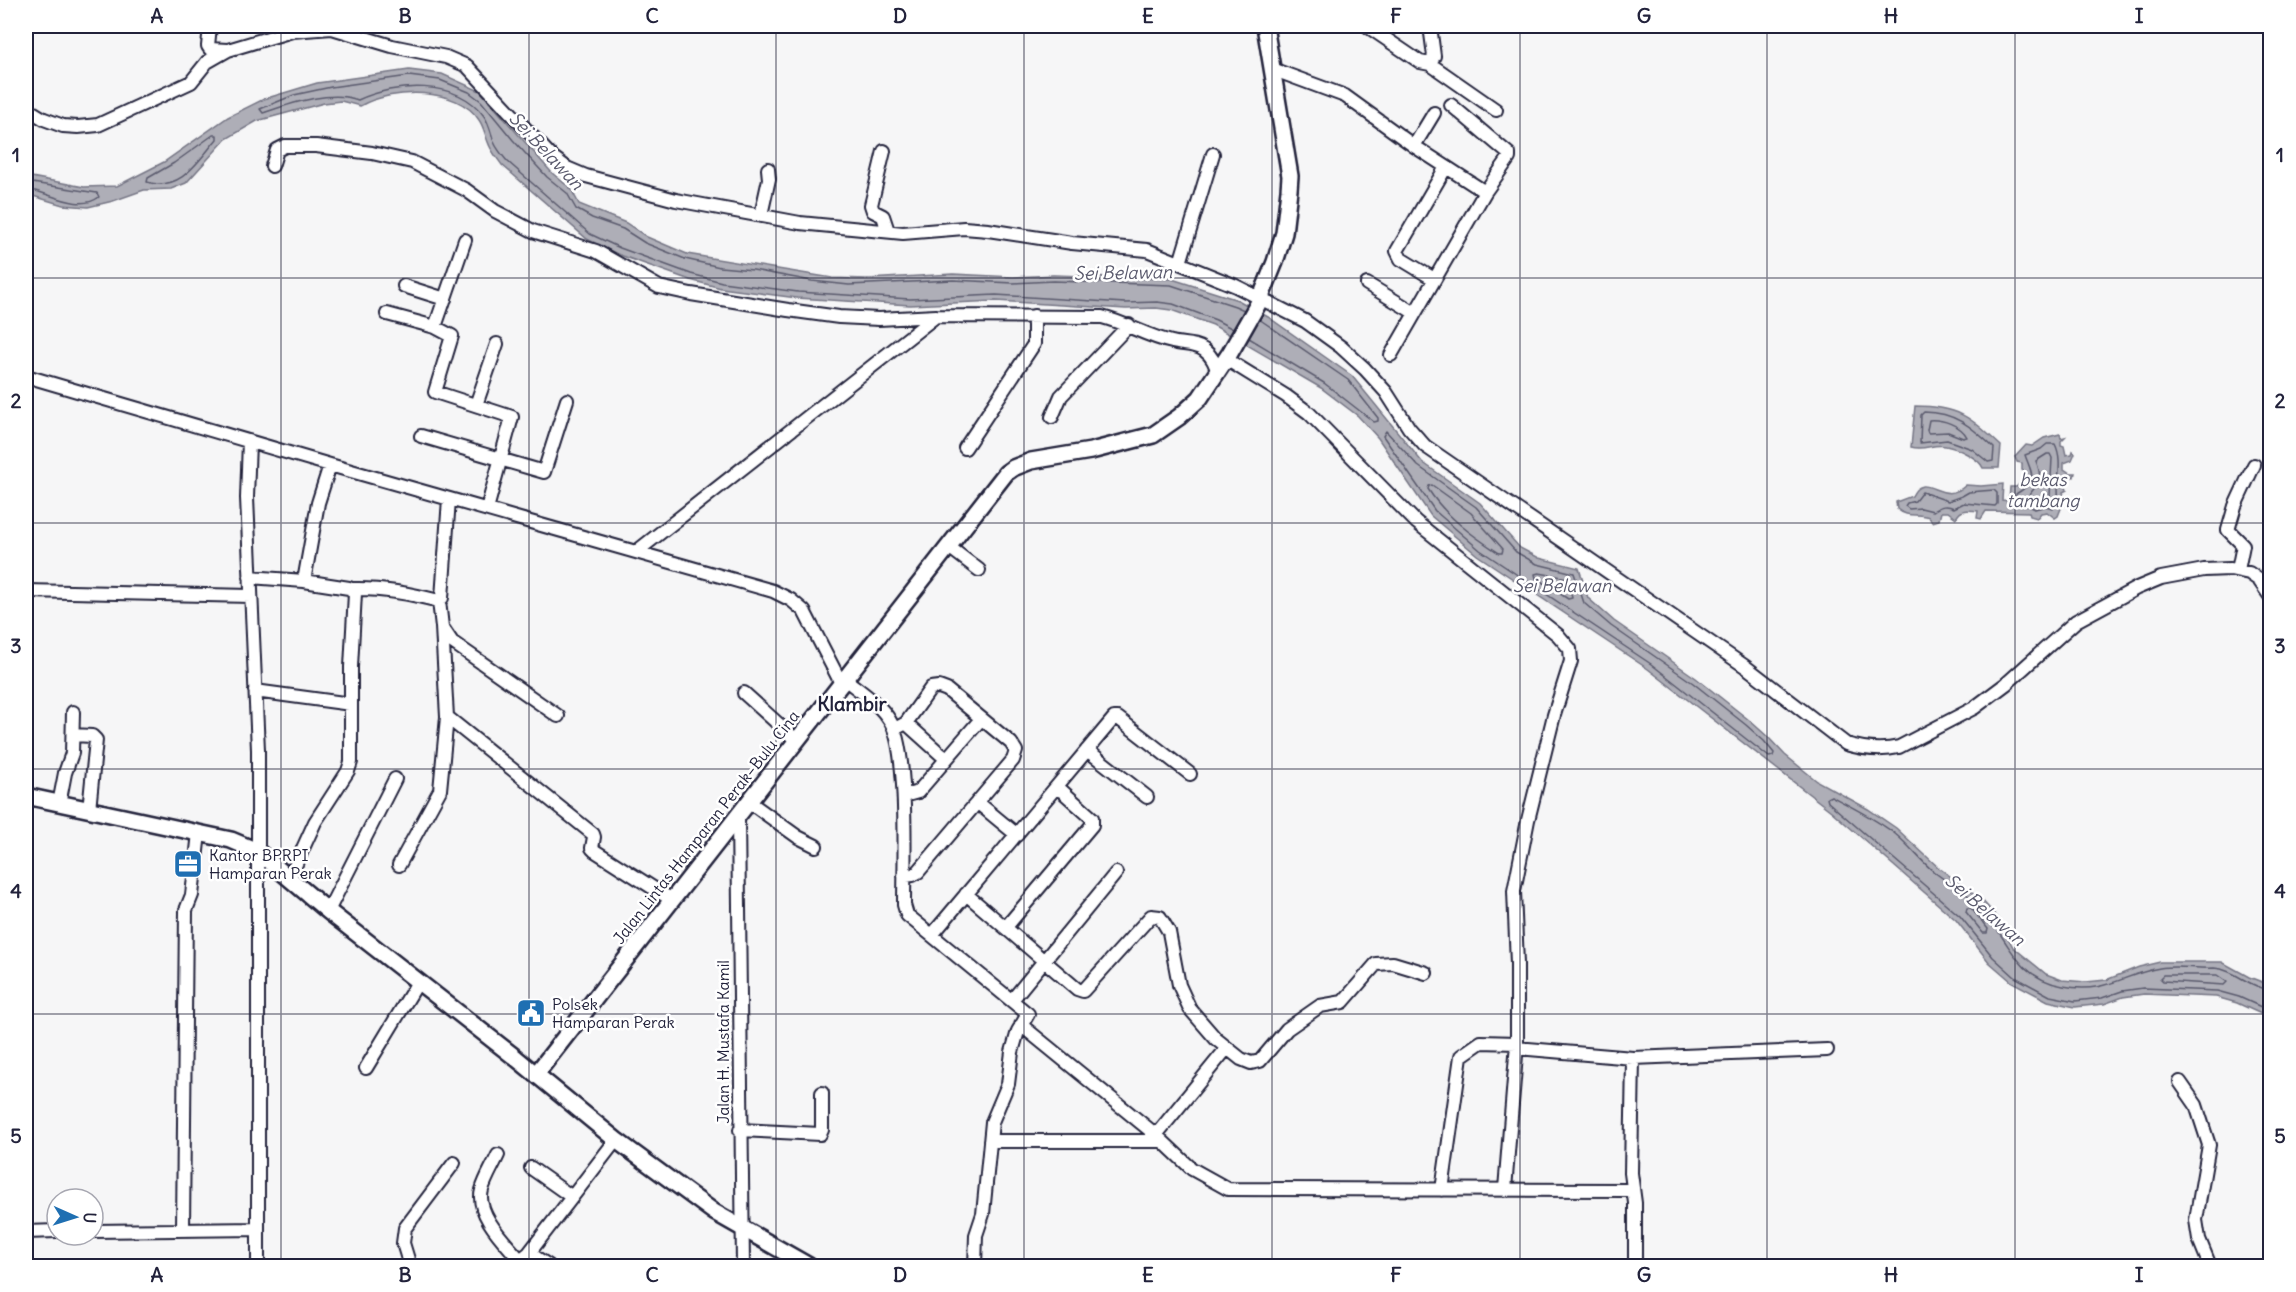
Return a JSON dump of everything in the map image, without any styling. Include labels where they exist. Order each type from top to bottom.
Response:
[{"type":"main road","points":[[1260,300],[1284,233],[1290,176],[1265,26]]},
{"type":"main road","name":"Jalan Lintas Hamparan Perak–Bulu Cina","points":[[536,1074],[1006,473],[1031,461],[1091,451],[1153,435],[1190,408],[1218,373],[1260,300]]},
{"type":"main road","points":[[26,796],[231,840],[257,851],[328,911],[536,1074],[616,1140],[714,1212],[809,1266]]},
{"type":"street","points":[[210,26],[208,45],[210,49],[228,50]]},
{"type":"street","points":[[1367,26],[1420,62],[1430,64],[1496,110]]},
{"type":"street","points":[[1430,26],[1434,57],[1430,64]]},
{"type":"street","points":[[26,108],[44,119],[63,126],[78,128],[98,125],[191,82],[207,62],[228,50],[292,31],[338,29],[392,46],[462,62],[551,156],[567,168],[586,176],[676,200],[800,223],[903,233],[964,228],[1007,231],[1072,243],[1141,249],[1180,263],[1305,321],[1341,347],[1386,392],[1409,428],[1425,446],[1746,668],[1846,744],[1859,748],[1899,747],[1961,716],[2006,684],[2076,621],[2137,588],[2161,578],[2204,570],[2238,570],[2249,573],[2259,580],[2271,596]]},
{"type":"street","points":[[1272,69],[1345,96],[1413,146],[1485,192]]},
{"type":"street","points":[[1391,355],[1485,192],[1509,158],[1509,154],[1451,105]]},
{"type":"street","points":[[1413,146],[1434,113]]},
{"type":"street","points":[[272,166],[277,150],[285,146],[316,146],[394,157],[435,173],[466,190],[512,221],[542,235],[596,251],[658,287],[760,306],[839,317],[879,319],[936,316],[1088,315],[1129,325],[1167,341],[1197,345],[1211,357],[1218,373]]},
{"type":"street","points":[[884,151],[872,205],[873,211],[884,216],[888,231]]},
{"type":"street","points":[[1180,263],[1213,154]]},
{"type":"street","points":[[1434,279],[1401,259],[1397,251],[1446,167]]},
{"type":"street","points":[[761,215],[769,179],[768,169]]},
{"type":"street","points":[[435,327],[465,240]]},
{"type":"street","points":[[1367,284],[1415,313]]},
{"type":"street","points":[[404,286],[445,299]]},
{"type":"street","points":[[387,314],[435,327],[451,334],[435,392],[512,417],[487,509]]},
{"type":"street","points":[[636,552],[936,316]]},
{"type":"street","points":[[965,448],[1034,344],[1034,316]]},
{"type":"street","points":[[1052,417],[1061,396],[1129,325]]},
{"type":"street","points":[[476,405],[497,344]]},
{"type":"street","points":[[1228,356],[1309,413],[1416,522],[1558,635],[1570,650],[1571,661],[1554,715],[1528,820],[1514,891],[1517,964],[1516,1046],[1505,1189]]},
{"type":"street","points":[[26,376],[773,591],[791,600],[808,618],[844,682],[946,759]]},
{"type":"street","points":[[421,436],[545,472],[567,400]]},
{"type":"street","points":[[249,441],[247,498],[258,750],[258,1266]]},
{"type":"street","points":[[304,581],[318,503],[330,465]]},
{"type":"street","points":[[2238,570],[2242,545],[2228,530],[2235,506],[2254,465]]},
{"type":"street","points":[[399,865],[440,790],[447,717],[439,601],[442,598],[449,499]]},
{"type":"street","points":[[949,547],[979,570]]},
{"type":"street","points":[[250,577],[304,581],[352,589],[375,588],[439,601]]},
{"type":"street","points":[[289,879],[315,822],[350,766],[355,593],[352,589]]},
{"type":"street","points":[[26,591],[251,596]]},
{"type":"street","points":[[442,627],[449,639],[461,649],[558,716]]},
{"type":"street","points":[[904,876],[918,872],[1013,760],[1016,751],[1011,742],[947,690],[935,687],[931,687],[900,726],[898,740],[904,796],[904,876],[904,905],[907,915],[1028,1014],[1021,1025],[1013,1048],[1008,1084],[992,1122],[983,1214],[976,1235],[975,1266]]},
{"type":"street","points":[[255,691],[351,705]]},
{"type":"street","points":[[744,693],[796,740]]},
{"type":"street","points":[[59,804],[65,773],[72,753],[73,712]]},
{"type":"street","points":[[447,717],[593,834],[593,849],[672,900]]},
{"type":"street","points":[[932,935],[1116,717],[1190,774]]},
{"type":"street","points":[[904,796],[918,792],[981,719]]},
{"type":"street","points":[[73,735],[92,736],[96,740],[89,810]]},
{"type":"street","points":[[1087,750],[1147,797]]},
{"type":"street","points":[[328,911],[395,779]]},
{"type":"street","points":[[1006,927],[1092,825],[1092,818],[1062,791],[1056,789]]},
{"type":"street","points":[[748,801],[798,837],[816,846]]},
{"type":"street","points":[[977,802],[1017,835]]},
{"type":"street","name":"Jalan H. Mustafa Kamil","points":[[738,817],[743,1266]]},
{"type":"street","points":[[183,1230],[186,910],[192,895],[199,833]]},
{"type":"street","points":[[1012,1000],[1116,873]]},
{"type":"street","points":[[966,894],[1077,990],[1083,991],[1151,916],[1157,915],[1164,921],[1169,932],[1179,985],[1190,1008],[1202,1025],[1227,1048],[1241,1059],[1256,1063],[1298,1021],[1320,1006],[1344,1002],[1376,964],[1393,963],[1426,973]]},
{"type":"street","points":[[366,1068],[418,982]]},
{"type":"street","points":[[1021,1025],[1159,1138],[1192,1169],[1228,1189],[1632,1190]]},
{"type":"street","points":[[1442,1190],[1461,1056],[1466,1050],[1481,1042],[1633,1058],[1827,1050]]},
{"type":"street","points":[[1159,1138],[1227,1048]]},
{"type":"street","points":[[1633,1058],[1632,1190],[1635,1203],[1635,1266]]},
{"type":"street","points":[[2180,1082],[2196,1105],[2209,1145],[2196,1220],[2199,1239],[2210,1266]]},
{"type":"street","points":[[740,1130],[820,1134],[822,1130],[822,1093]]},
{"type":"street","points":[[990,1141],[1159,1138]]},
{"type":"street","points":[[522,1260],[616,1140]]},
{"type":"street","points":[[498,1155],[481,1191],[481,1206],[496,1233],[522,1260],[549,1266]]},
{"type":"street","points":[[410,1266],[403,1243],[405,1228],[454,1163]]},
{"type":"street","points":[[531,1168],[572,1197]]},
{"type":"street","points":[[105,1231],[258,1229]]},
{"type":"street","points":[[26,1232],[45,1232]]},
{"type":"water","name":"Sei Belawan","points":[[409,70],[442,74],[480,91],[552,173],[571,189],[579,204],[626,223],[647,237],[687,254],[832,278],[868,279],[953,274],[1172,279],[1238,300],[1268,317],[1352,376],[1422,462],[1480,503],[1520,548],[1539,558],[1579,568],[1588,598],[1614,621],[1696,678],[1749,720],[1785,755],[1817,781],[1868,809],[1896,828],[1939,868],[1980,898],[1997,917],[2013,947],[2046,974],[2062,980],[2086,982],[2106,980],[2139,967],[2160,962],[2222,962],[2249,977],[2270,985],[2270,1018],[2237,1003],[2216,997],[2144,994],[2123,997],[2104,1004],[2075,1007],[2048,1001],[2012,982],[1989,962],[1956,920],[1831,811],[1648,669],[1477,555],[1431,516],[1378,438],[1358,416],[1321,388],[1213,325],[1171,310],[1156,308],[1126,309],[996,301],[910,305],[797,298],[721,288],[690,280],[617,254],[587,239],[502,165],[491,148],[481,123],[469,109],[456,101],[423,94],[389,96],[360,106],[341,101],[324,103],[257,121],[226,139],[186,183],[171,189],[144,190],[88,207],[63,205],[26,194],[26,176],[84,187],[117,186],[164,162],[228,117],[264,99],[317,83]]},
{"type":"water","name":"bekas tambang","points":[[1915,406],[1943,408],[1972,421],[2001,446],[1999,468],[1983,468],[1967,454],[1946,446],[1911,447]]},
{"type":"water","name":"bekas tambang","points":[[2060,434],[2061,438],[2065,437],[2061,445],[2064,446],[2066,455],[2072,454],[2073,451],[2075,453],[2072,460],[2064,463],[2064,469],[2075,473],[2074,477],[2067,476],[2064,480],[2067,490],[2063,492],[2066,504],[2062,506],[2055,518],[2047,512],[2041,513],[2037,518],[2030,516],[2029,512],[1986,511],[1981,519],[1977,518],[1978,511],[1967,510],[1962,511],[1956,518],[1948,512],[1941,512],[1939,520],[1932,522],[1929,517],[1908,514],[1897,509],[1896,502],[1912,496],[1917,489],[1923,486],[1949,493],[1966,485],[2003,484],[2002,500],[2009,501],[2010,487],[2016,487],[2027,478],[2026,472],[2022,470],[2022,463],[2017,462],[2015,457],[2026,445],[2032,446],[2044,438]]},
{"type":"place","name":"Kantor BPRPI Hamparan Perak","points":[[188,864]]},
{"type":"place","name":"Polsek Hamparan Perak","points":[[531,1013]]},
{"type":"district","name":"Klambir","points":[[852,704]]}]
